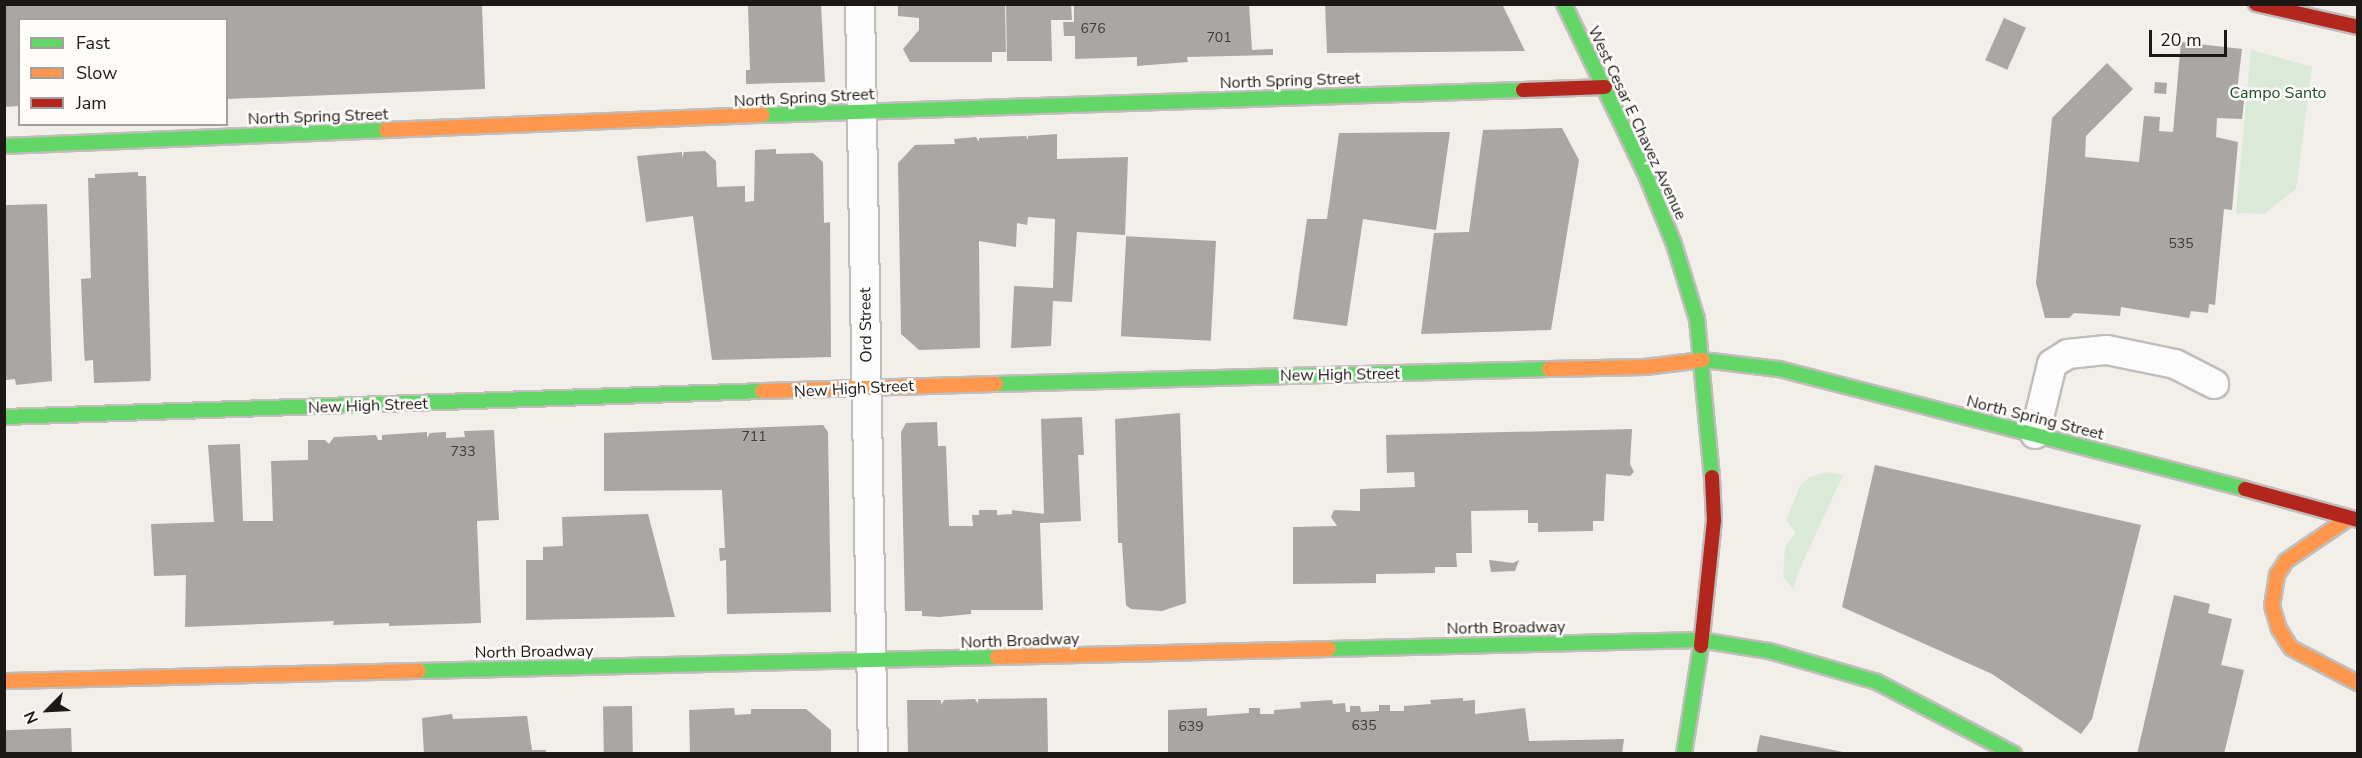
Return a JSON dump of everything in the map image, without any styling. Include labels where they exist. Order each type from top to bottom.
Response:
[{"type":"main road","name":"West Cesar E Chavez Avenue","points":[[1564,4],[1605,87],[1674,244],[1697,319],[1715,482],[1710,579],[1684,753]]},
{"type":"main road","points":[[2256,4],[2358,27]]},
{"type":"main road","name":"North Spring Street","points":[[4,147],[860,111],[1605,87]]},
{"type":"main road","name":"North Spring Street","points":[[1703,360],[1779,369],[1791,375],[2035,434],[2354,519]]},
{"type":"main road","name":"New High Street","points":[[4,417],[867,388],[1645,368],[1703,360]]},
{"type":"main road","points":[[2354,519],[2286,561],[2277,576],[2272,606],[2279,629],[2291,648],[2358,683]]},
{"type":"main road","name":"North Broadway","points":[[4,681],[1700,640],[1769,651],[1877,682],[2014,753]]},
{"type":"street","name":"Ord Street","points":[[860,4],[860,111],[873,753]]},
{"type":"street","points":[[2035,434],[2052,364],[2068,354],[2108,350],[2175,364],[2214,384]]},
{"type":"green space","name":"Campo Santo","points":[[2251,50],[2312,67],[2296,189],[2264,214],[2236,213]]},
{"type":"green space","points":[[1826,472],[1843,475],[1797,575],[1794,590],[1783,577],[1785,547],[1796,533],[1786,520],[1800,486],[1808,478]]},
{"type":"building","points":[[4,4],[482,4],[485,89],[228,99],[228,18],[18,18],[18,106],[4,107]]},
{"type":"building","points":[[748,4],[821,4],[825,82],[746,84],[746,70],[750,70]]},
{"type":"building","points":[[898,4],[1005,4],[1006,52],[992,52],[992,62],[910,62],[903,49],[919,30],[919,18],[898,16]]},
{"type":"building","points":[[1006,4],[1071,4],[1072,20],[1051,20],[1052,61],[1007,61]]},
{"type":"building","points":[[1074,4],[1249,4],[1252,50],[1273,49],[1273,55],[1187,57],[1188,62],[1137,66],[1137,57],[1075,59],[1075,36],[1064,36],[1063,22],[1074,22]]},
{"type":"building","points":[[1325,4],[1502,4],[1525,51],[1327,53]]},
{"type":"building","points":[[2004,18],[2026,28],[2007,70],[1985,60]]},
{"type":"building","points":[[2181,42],[2242,49],[2237,91],[2245,92],[2242,119],[2217,118],[2216,137],[2238,142],[2232,210],[2224,209],[2215,305],[2209,304],[2208,313],[2191,311],[2189,318],[2121,307],[2120,316],[2074,313],[2069,318],[2045,318],[2036,283],[2052,118],[2107,63],[2133,89],[2086,136],[2085,157],[2139,162],[2144,116],[2160,117],[2159,131],[2173,132]]},
{"type":"building","points":[[2155,82],[2167,83],[2166,94],[2154,93]]},
{"type":"building","points":[[1562,128],[1579,160],[1551,330],[1421,334],[1434,233],[1469,232],[1483,130]]},
{"type":"building","points":[[1450,132],[1436,230],[1363,219],[1347,326],[1293,319],[1307,219],[1327,219],[1339,133]]},
{"type":"building","points":[[1057,134],[1057,159],[1128,157],[1125,235],[1077,232],[1072,302],[1053,301],[1051,346],[1011,348],[1014,286],[1053,288],[1055,219],[1028,217],[1027,225],[1017,223],[1016,247],[979,241],[980,348],[919,350],[901,334],[898,163],[915,145],[955,144],[954,139],[976,137],[979,142],[979,138],[1026,136],[1028,140],[1028,136]]},
{"type":"building","points":[[776,149],[776,154],[813,153],[823,162],[824,223],[830,222],[831,357],[712,360],[693,216],[646,222],[637,156],[682,152],[682,158],[684,152],[705,151],[716,161],[717,187],[745,186],[745,202],[754,201],[755,150]]},
{"type":"building","points":[[138,172],[138,176],[146,176],[151,377],[150,381],[94,383],[93,360],[85,361],[81,279],[91,278],[88,178],[95,178],[95,174]]},
{"type":"building","points":[[47,204],[52,381],[16,385],[15,379],[6,380],[6,205]]},
{"type":"building","points":[[1126,236],[1216,241],[1211,341],[1121,336]]},
{"type":"building","points":[[1180,413],[1186,603],[1162,611],[1131,609],[1126,605],[1122,543],[1118,543],[1115,419]]},
{"type":"building","points":[[1082,417],[1084,455],[1078,455],[1081,521],[1040,523],[1043,610],[971,610],[971,614],[939,617],[922,616],[922,611],[905,611],[901,432],[906,423],[937,422],[938,446],[946,446],[949,526],[973,526],[972,515],[979,515],[979,510],[997,510],[997,515],[1012,514],[1012,510],[1044,514],[1041,419]]},
{"type":"building","points":[[823,425],[828,432],[831,612],[727,614],[726,560],[720,561],[719,548],[725,548],[722,490],[604,491],[604,433]]},
{"type":"building","points":[[1632,429],[1630,464],[1634,472],[1630,476],[1606,474],[1604,521],[1593,521],[1593,531],[1538,532],[1538,523],[1528,523],[1528,510],[1471,511],[1472,553],[1456,553],[1457,567],[1435,567],[1435,573],[1376,574],[1376,583],[1293,584],[1293,527],[1337,526],[1331,517],[1334,510],[1360,511],[1360,489],[1415,487],[1414,472],[1387,473],[1386,435]]},
{"type":"building","points":[[494,430],[499,520],[477,521],[481,623],[389,626],[389,623],[333,625],[334,621],[185,627],[186,575],[154,576],[151,524],[214,522],[208,445],[240,444],[243,521],[273,521],[271,461],[308,460],[308,440],[325,440],[329,444],[334,437],[376,435],[378,440],[382,440],[382,435],[427,432],[427,438],[430,433],[446,432],[446,438],[465,437],[464,431]]},
{"type":"building","points":[[1875,465],[2141,525],[2092,719],[2081,734],[1992,674],[1842,607]]},
{"type":"building","points":[[648,514],[675,617],[526,620],[526,560],[543,560],[543,547],[563,546],[562,517]]},
{"type":"building","points":[[1489,560],[1513,563],[1519,560],[1515,571],[1491,572]]},
{"type":"building","points":[[2174,595],[2210,604],[2208,613],[2232,619],[2221,665],[2244,670],[2224,754],[2137,754]]},
{"type":"building","points":[[1047,698],[1048,754],[908,754],[907,700],[941,700],[941,705],[944,700],[975,699],[978,704],[978,699]]},
{"type":"building","points":[[1463,698],[1463,701],[1475,700],[1475,714],[1525,708],[1529,741],[1624,739],[1622,754],[1168,754],[1168,710],[1207,708],[1207,716],[1249,713],[1249,708],[1260,708],[1260,714],[1274,714],[1274,710],[1301,708],[1300,702],[1332,700],[1333,704],[1345,703],[1346,712],[1350,712],[1350,706],[1360,706],[1361,712],[1379,711],[1379,705],[1390,705],[1390,711],[1404,711],[1404,706],[1431,704],[1430,700]]},
{"type":"building","points":[[632,706],[633,754],[604,754],[603,707]]},
{"type":"building","points":[[734,708],[735,715],[751,714],[751,709],[806,709],[831,730],[831,754],[690,754],[689,710]]},
{"type":"building","points":[[452,714],[453,719],[527,716],[532,750],[546,750],[546,754],[424,754],[422,718]]},
{"type":"building","points":[[71,728],[72,754],[5,754],[4,730]]},
{"type":"building","points":[[1760,735],[1843,752],[1843,754],[1756,754]]},
{"type":"traffic: fast","points":[[1564,4],[1646,175],[1674,244],[1697,319],[1712,477]]},
{"type":"traffic: fast","points":[[763,115],[1523,90]]},
{"type":"traffic: fast","points":[[4,146],[386,130]]},
{"type":"traffic: fast","points":[[1703,360],[1779,369],[2245,489]]},
{"type":"traffic: fast","points":[[996,384],[1549,369]]},
{"type":"traffic: fast","points":[[4,417],[762,391]]},
{"type":"traffic: fast","points":[[1329,649],[1700,640],[1769,651],[1877,682],[2014,754]]},
{"type":"traffic: fast","points":[[1684,754],[1701,646]]},
{"type":"traffic: fast","points":[[419,671],[997,657]]},
{"type":"traffic: slow","points":[[386,130],[763,115]]},
{"type":"traffic: slow","points":[[1549,369],[1645,367],[1703,360]]},
{"type":"traffic: slow","points":[[762,391],[996,384]]},
{"type":"traffic: slow","points":[[2349,518],[2286,561],[2277,575],[2272,606],[2279,629],[2291,648],[2358,683]]},
{"type":"traffic: slow","points":[[997,657],[1329,649]]},
{"type":"traffic: slow","points":[[4,681],[419,671]]},
{"type":"traffic: jam","points":[[2256,4],[2358,27]]},
{"type":"traffic: jam","points":[[1523,90],[1605,87]]},
{"type":"traffic: jam","points":[[1701,646],[1714,520],[1712,477]]},
{"type":"traffic: jam","points":[[2245,489],[2358,520]]}]
